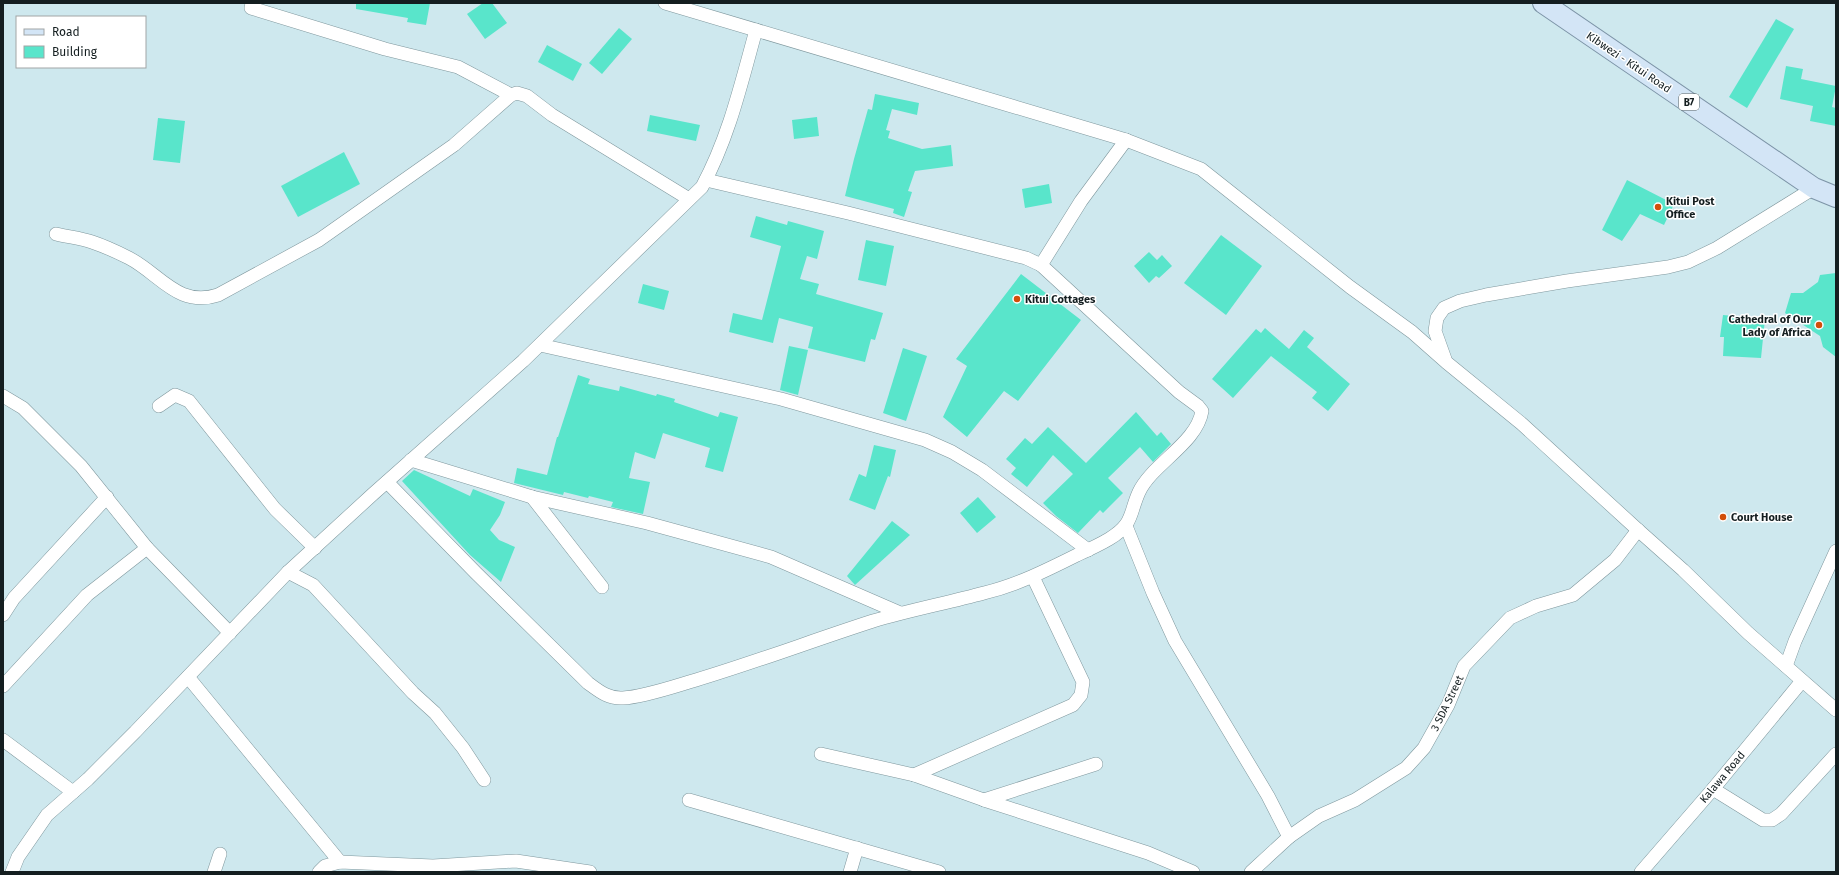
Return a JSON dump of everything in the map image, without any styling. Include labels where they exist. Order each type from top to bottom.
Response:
[{"type":"main road","name":"Kibwezi - Kitui Road","points":[[1544,3],[1814,188],[1836,197]]},
{"type":"street","points":[[252,3],[251,8],[385,49],[458,67],[511,95]]},
{"type":"street","points":[[665,3],[1126,140],[1201,169],[1350,287],[1412,332],[1522,424],[1683,570],[1748,633],[1836,710]]},
{"type":"street","points":[[12,872],[18,858],[46,815],[73,792],[124,743],[288,572],[540,345],[702,187],[718,158],[732,117],[756,30]]},
{"type":"street","points":[[56,234],[92,242],[130,259],[171,289],[193,298],[205,299],[218,295],[319,240],[454,144],[511,95],[517,93],[527,96],[552,115],[689,199]]},
{"type":"street","points":[[1041,265],[1081,201],[1126,140]]},
{"type":"street","points":[[387,482],[476,573],[577,672],[606,696],[622,698],[669,688],[742,667],[900,613],[986,593],[1033,577],[1110,539],[1126,526],[1133,512],[1139,493],[1146,481],[1194,431],[1201,419],[1202,412],[1198,406],[1179,392],[1041,265],[1026,258],[848,213],[706,180]]},
{"type":"street","points":[[1446,362],[1435,331],[1437,318],[1444,308],[1460,301],[1486,295],[1567,281],[1668,267],[1688,262],[1716,248],[1814,188]]},
{"type":"street","points":[[540,345],[782,399],[925,440],[952,452],[982,470],[1088,550]]},
{"type":"street","points":[[159,406],[175,395],[189,401],[275,508],[315,548]]},
{"type":"street","points":[[3,396],[23,408],[81,466],[147,548],[230,633]]},
{"type":"street","points":[[411,460],[532,497],[647,523],[771,557],[900,613]]},
{"type":"street","points":[[3,615],[14,598],[106,497]]},
{"type":"street","points":[[532,497],[602,587]]},
{"type":"street","points":[[1126,526],[1153,593],[1175,641],[1268,796],[1289,837]]},
{"type":"street","name":"3 SDA Street","points":[[1251,872],[1289,837],[1319,816],[1355,800],[1406,768],[1424,748],[1448,705],[1464,666],[1510,618],[1536,606],[1572,595],[1615,560],[1638,530]]},
{"type":"street","points":[[3,686],[87,595],[147,548]]},
{"type":"street","points":[[1786,666],[1795,641],[1836,551]]},
{"type":"street","points":[[288,572],[313,585],[413,693],[435,713],[464,748],[484,780]]},
{"type":"street","points":[[914,775],[1073,705],[1081,695],[1083,682],[1033,577]]},
{"type":"street","points":[[188,677],[340,862]]},
{"type":"street","name":"Kalawa Road","points":[[1641,872],[1802,681]]},
{"type":"street","points":[[3,740],[73,792]]},
{"type":"street","points":[[821,754],[914,775],[984,800],[1148,852],[1193,872]]},
{"type":"street","points":[[1713,788],[1763,820],[1772,820],[1781,814],[1836,754]]},
{"type":"street","points":[[984,800],[1096,764]]},
{"type":"street","points":[[689,800],[939,872]]},
{"type":"street","points":[[850,872],[857,848]]},
{"type":"street","points":[[214,872],[220,854]]},
{"type":"street","points":[[319,872],[325,866],[340,862],[433,866],[516,861],[590,872]]},
{"type":"building","points":[[356,3],[430,3],[426,25],[407,22],[408,18],[356,9]]},
{"type":"building","points":[[483,3],[492,3],[507,23],[485,39],[467,14]]},
{"type":"building","points":[[1776,19],[1794,29],[1747,108],[1729,97]]},
{"type":"building","points":[[619,28],[632,39],[602,74],[589,63]]},
{"type":"building","points":[[547,45],[582,64],[573,81],[538,62]]},
{"type":"building","points":[[1786,66],[1803,69],[1801,79],[1836,86],[1832,107],[1836,108],[1836,126],[1810,121],[1813,106],[1780,99]]},
{"type":"building","points":[[875,94],[919,103],[917,115],[892,109],[886,130],[890,131],[888,138],[922,149],[951,145],[953,166],[915,171],[908,191],[912,192],[904,217],[893,213],[894,209],[845,196],[868,109],[872,110]]},
{"type":"building","points":[[650,115],[700,125],[696,141],[647,131]]},
{"type":"building","points":[[817,117],[819,136],[794,139],[792,120]]},
{"type":"building","points":[[158,118],[185,121],[180,163],[153,160]]},
{"type":"building","points":[[344,152],[360,184],[298,217],[281,186]]},
{"type":"building","name":"Kitui Post Office","points":[[1627,180],[1674,204],[1664,225],[1640,214],[1622,241],[1602,230]]},
{"type":"building","points":[[1049,184],[1052,203],[1025,208],[1022,189]]},
{"type":"building","points":[[756,216],[787,225],[788,221],[824,231],[817,259],[807,256],[800,279],[819,284],[816,294],[883,313],[875,340],[871,339],[865,362],[808,348],[813,327],[779,318],[773,343],[729,332],[733,313],[762,320],[781,246],[750,237]]},
{"type":"building","points":[[1221,235],[1262,266],[1226,315],[1184,283]]},
{"type":"building","points":[[866,240],[894,246],[886,286],[858,280]]},
{"type":"building","points":[[1149,252],[1157,260],[1162,255],[1172,266],[1159,278],[1156,276],[1149,283],[1134,266]]},
{"type":"building","name":"Cathedral of Our Lady of Africa","points":[[1836,273],[1836,357],[1823,347],[1820,336],[1785,313],[1791,293],[1803,293],[1818,282],[1820,275]]},
{"type":"building","name":"Kitui Cottages","points":[[1021,274],[1081,320],[1018,401],[1004,391],[967,437],[943,417],[967,366],[956,359]]},
{"type":"building","points":[[643,284],[669,291],[664,310],[638,303]]},
{"type":"building","points":[[1723,315],[1765,319],[1761,358],[1723,356],[1724,337],[1720,337]]},
{"type":"building","points":[[1265,328],[1289,349],[1304,330],[1314,338],[1307,347],[1350,384],[1328,411],[1312,398],[1317,392],[1271,356],[1233,398],[1212,379],[1256,329],[1261,333]]},
{"type":"building","points":[[789,346],[808,350],[798,395],[780,390]]},
{"type":"building","points":[[903,348],[927,356],[906,421],[883,413]]},
{"type":"building","points":[[578,375],[590,379],[588,384],[619,391],[620,386],[656,396],[657,394],[675,399],[674,402],[718,417],[720,412],[738,417],[723,472],[705,467],[710,448],[663,433],[655,459],[635,452],[629,478],[650,482],[643,514],[611,507],[613,502],[589,496],[588,498],[564,492],[563,495],[514,483],[517,468],[547,475],[557,437]]},
{"type":"building","points":[[1136,412],[1157,436],[1161,432],[1171,444],[1153,462],[1140,447],[1108,478],[1123,493],[1103,513],[1100,510],[1078,533],[1056,516],[1043,503],[1073,474],[1053,455],[1027,487],[1011,474],[1016,468],[1006,459],[1025,438],[1032,444],[1048,427],[1086,463]]},
{"type":"building","points":[[874,445],[896,450],[890,477],[888,476],[875,510],[849,500],[859,474],[866,477]]},
{"type":"building","points":[[414,470],[470,496],[473,489],[505,502],[500,515],[490,530],[499,540],[515,547],[501,582],[470,555],[402,481]]},
{"type":"building","points":[[978,497],[996,517],[977,533],[960,513]]},
{"type":"building","points":[[892,521],[910,535],[855,585],[847,576]]},
{"type":"place","name":"Kitui Post Office","points":[[1658,207]]},
{"type":"place","name":"Kitui Cottages","points":[[1017,299]]},
{"type":"place","name":"Cathedral of Our Lady of Africa","points":[[1819,325]]},
{"type":"place","name":"Court House","points":[[1723,517]]}]
